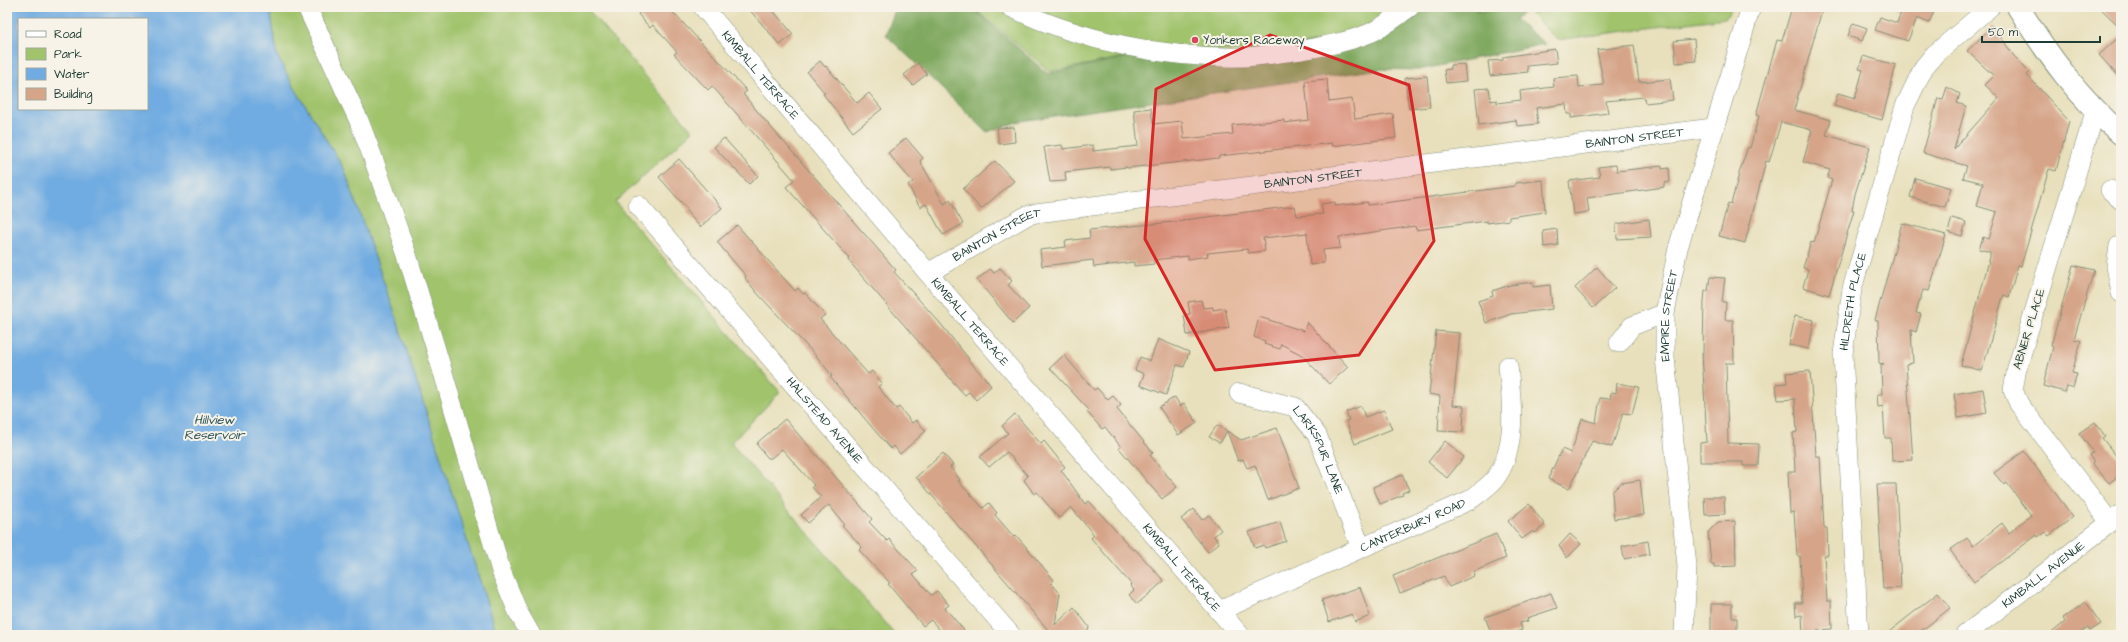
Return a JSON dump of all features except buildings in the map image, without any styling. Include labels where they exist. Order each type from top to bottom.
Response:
[{"type":"main road","points":[[2018,7],[2042,46],[2095,112],[2121,134]]},
{"type":"street","points":[[308,7],[359,121],[375,163],[408,258],[501,571],[518,612],[531,635]]},
{"type":"street","name":"KIMBALL TERRACE","points":[[703,7],[928,273],[1240,635]]},
{"type":"street","points":[[1010,7],[1055,26],[1124,44],[1158,51],[1206,56],[1245,57],[1331,45],[1370,33],[1410,7]]},
{"type":"street","name":"EMPIRE STREET","points":[[1684,635],[1687,566],[1665,357],[1665,313],[1678,248],[1713,128],[1751,7]]},
{"type":"street","name":"HILDRETH PLACE","points":[[1859,635],[1843,354],[1852,289],[1905,106],[1921,74],[1935,54],[1990,7]]},
{"type":"street","name":"ABNER PLACE","points":[[2095,112],[2017,368],[2013,390],[2019,404],[2116,518]]},
{"type":"street","name":"BAINTON STREET","points":[[928,273],[1026,216],[1036,213],[1713,128]]},
{"type":"street","name":"HALSTEAD AVENUE","points":[[638,205],[1011,635]]},
{"type":"street","points":[[2119,246],[2116,266],[2121,293]]},
{"type":"street","points":[[1619,343],[1632,326],[1665,313]]},
{"type":"street","name":"CANTERBURY ROAD","points":[[1219,611],[1470,500],[1494,480],[1507,455],[1513,413],[1508,366]]},
{"type":"street","name":"LARKSPUR LANE","points":[[1239,393],[1295,407],[1316,435],[1361,548]]},
{"type":"street","name":"KIMBALL AVENUE","points":[[1964,635],[2116,518]]},
{"type":"highlighted area","points":[[1270,35],[1409,85],[1434,241],[1359,355],[1215,370],[1145,239],[1156,89]]},
{"type":"green space","points":[[270,7],[586,7],[693,131],[615,202],[780,392],[731,443],[895,635],[497,635],[396,317],[344,169],[291,82],[277,55]]},
{"type":"green space","points":[[892,7],[971,7],[1048,74],[1150,52],[1228,62],[1401,23],[1423,7],[1480,7],[1476,12],[1500,7],[1532,7],[1515,19],[1545,44],[1418,70],[1380,69],[1020,121],[987,132],[886,35],[895,10]]},
{"type":"green space","name":"Yonkers Raceway","points":[[972,7],[1439,7],[1357,49],[1150,52],[1050,72]]},
{"type":"green space","points":[[1524,7],[1732,7],[1726,18],[1557,40]]},
{"type":"water","name":"Hillview Reservoir","points":[[7,7],[270,7],[277,55],[291,82],[344,169],[396,317],[497,635],[7,635]]},
{"type":"place","name":"Yonkers Raceway","points":[[1195,40]]}]
